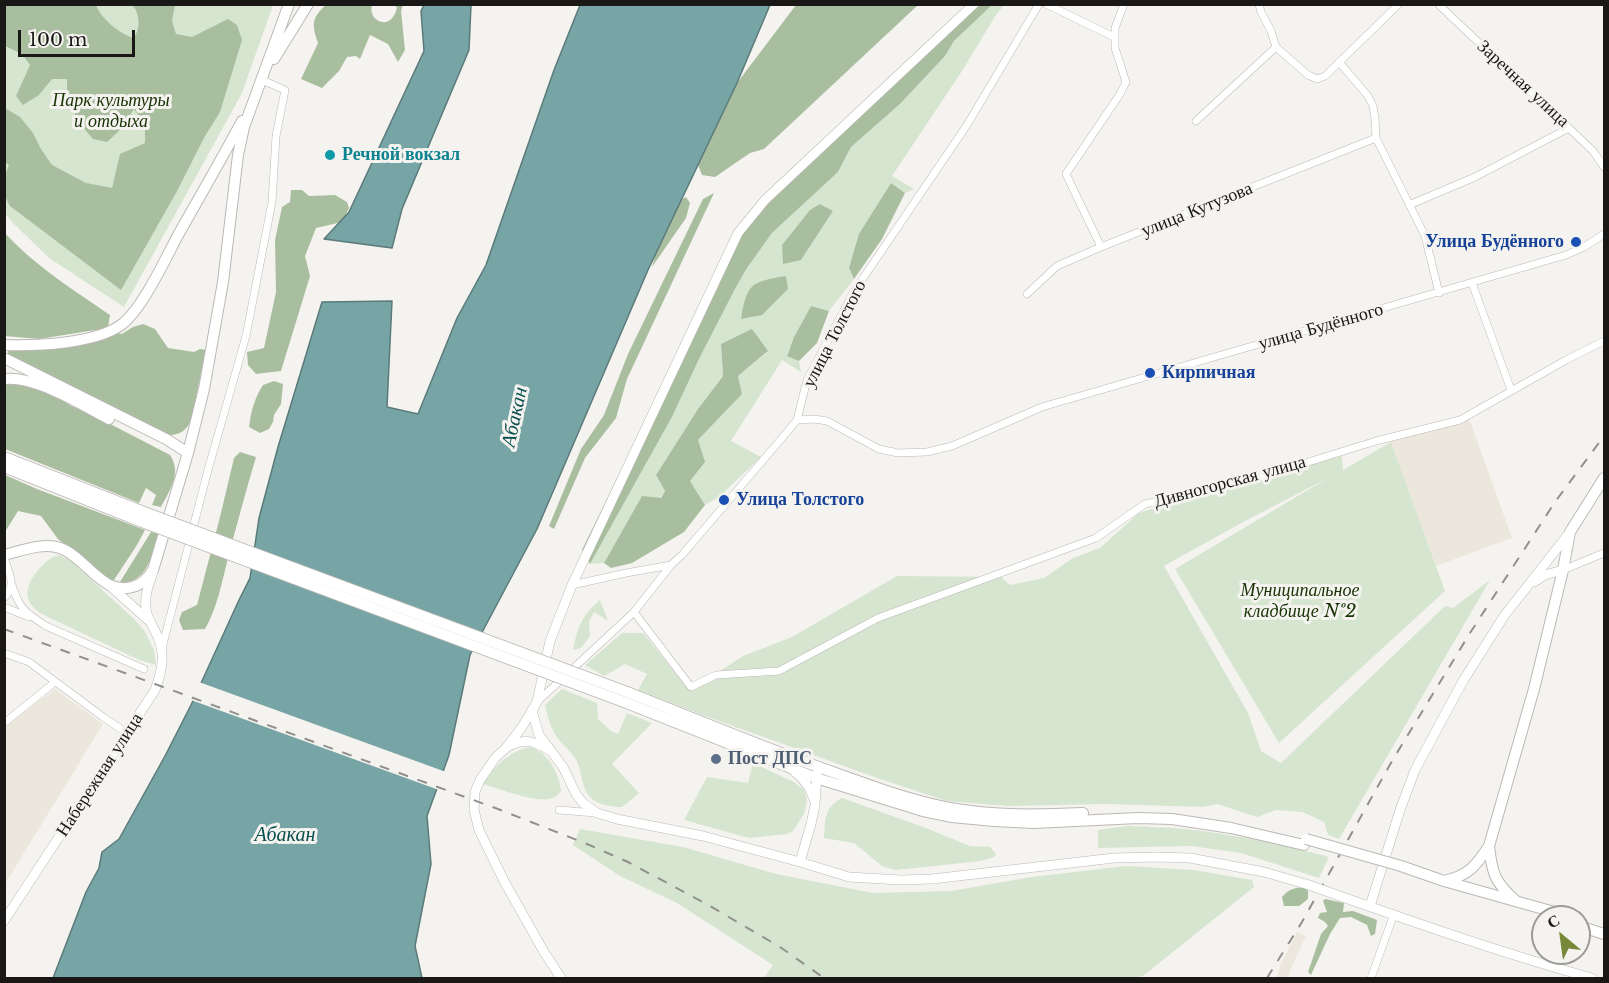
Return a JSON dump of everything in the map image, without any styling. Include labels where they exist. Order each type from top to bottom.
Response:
[{"type":"main road","points":[[4,345],[44,345],[108,332],[126,321],[135,311],[252,102],[289,4]]},
{"type":"main road","points":[[262,80],[308,4]]},
{"type":"main road","points":[[4,556],[46,546],[61,548],[77,558],[107,584],[120,589],[131,588],[145,581],[153,570],[188,453],[208,369],[230,231],[239,148],[252,102]]},
{"type":"main road","points":[[4,358],[166,439],[188,453]]},
{"type":"main road","points":[[4,379],[24,379],[38,384],[164,445],[188,453]]},
{"type":"main road","points":[[7,460],[143,517],[626,697],[817,772]]},
{"type":"main road","points":[[1444,881],[1470,871],[1489,846],[1534,689],[1570,532],[1605,478]]},
{"type":"main road","points":[[626,697],[785,765],[887,791],[924,803],[994,813],[1033,815],[1171,813],[1232,822],[1531,906]]},
{"type":"main road","points":[[1489,846],[1491,869],[1498,882],[1518,902]]},
{"type":"main road","points":[[1399,869],[1483,900],[1531,913]]},
{"type":"street","points":[[597,813],[579,798],[563,767],[539,735],[535,706],[550,640],[572,585],[738,233],[765,200],[974,4]]},
{"type":"street","name":"улица Толстого","points":[[535,706],[634,612],[671,565],[797,420],[807,380],[853,293],[967,125],[1039,4]]},
{"type":"street","points":[[1046,4],[1114,37]]},
{"type":"street","points":[[1101,247],[1066,174],[1126,82],[1115,48],[1114,37],[1124,4]]},
{"type":"street","points":[[1259,4],[1276,47],[1308,75],[1317,79],[1325,76],[1399,4]]},
{"type":"street","name":"Заречная улица","points":[[1438,4],[1593,151],[1605,166]]},
{"type":"street","points":[[1196,121],[1276,47]]},
{"type":"street","points":[[1339,62],[1368,96],[1374,112],[1376,138],[1425,236],[1439,293]]},
{"type":"street","points":[[162,648],[208,470],[241,355],[272,202],[276,136],[285,90],[262,80]]},
{"type":"street","points":[[1409,205],[1475,177],[1569,128]]},
{"type":"street","name":"улица Кутузова","points":[[1027,294],[1057,266],[1376,138]]},
{"type":"street","name":"улица Будённого","points":[[797,420],[827,421],[879,450],[898,453],[927,452],[952,446],[1042,408],[1566,255],[1605,234]]},
{"type":"street","points":[[1472,283],[1511,390]]},
{"type":"street","name":"Дивногорская улица","points":[[634,612],[691,687],[716,675],[779,671],[878,618],[1096,538],[1145,504],[1247,481],[1376,441],[1460,420],[1511,390],[1605,341]]},
{"type":"street","points":[[1370,906],[1414,771],[1463,681],[1503,616],[1570,532]]},
{"type":"street","points":[[1527,586],[1545,575],[1605,553]]},
{"type":"street","points":[[4,556],[21,607],[29,615],[46,626],[144,669]]},
{"type":"street","points":[[572,585],[671,565]]},
{"type":"street","points":[[149,622],[145,599],[153,570]]},
{"type":"street","points":[[4,571],[11,580],[10,591],[4,598]]},
{"type":"street","points":[[107,584],[149,622],[162,648]]},
{"type":"street","points":[[4,607],[39,622]]},
{"type":"street","name":"Набережная улица","points":[[4,921],[155,690],[162,665],[162,648]]},
{"type":"street","points":[[4,653],[29,662],[127,733]]},
{"type":"street","points":[[4,723],[55,682]]},
{"type":"street","points":[[535,706],[506,748],[486,770],[475,792],[474,810],[479,830],[504,881],[561,978]]},
{"type":"street","points":[[506,748],[519,741],[534,742],[551,752]]},
{"type":"street","points":[[785,765],[803,778],[813,795],[815,804]]},
{"type":"street","points":[[800,862],[815,804],[817,772]]},
{"type":"street","points":[[559,810],[597,813],[703,836],[849,877],[932,879],[1114,858],[1156,856],[1190,858],[1264,872],[1309,885],[1468,941],[1542,965],[1592,978]]},
{"type":"street","points":[[1371,978],[1394,914]]},
{"type":"shaded area","points":[[1468,415],[1512,538],[1436,566],[1391,442]]},
{"type":"shaded area","points":[[55,689],[103,724],[5,884],[5,727]]},
{"type":"shaded area","points":[[1297,932],[1306,936],[1288,978],[1277,978],[1280,966]]},
{"type":"green space","name":"Парк культуры и отдыха","points":[[5,4],[96,5],[111,25],[133,38],[136,35],[138,22],[137,12],[132,5],[175,5],[172,21],[176,34],[192,37],[228,19],[237,25],[242,40],[220,112],[121,290],[10,206],[4,186],[9,165],[5,162],[5,108],[20,117],[33,133],[52,165],[86,183],[112,188],[120,154],[145,143],[145,124],[134,109],[121,129],[107,142],[93,139],[80,124],[67,98],[67,79],[52,79],[39,95],[23,105],[16,96],[30,65],[22,54],[5,46]]},
{"type":"green space","name":"Парк культуры и отдыха","points":[[5,5],[273,5],[242,93],[124,307],[49,258],[5,213]]},
{"type":"green space","points":[[326,5],[372,5],[371,11],[376,20],[386,22],[394,15],[397,7],[393,5],[403,5],[401,11],[405,50],[398,62],[388,44],[370,35],[360,59],[356,56],[347,57],[339,71],[322,88],[301,79],[318,43],[314,26],[315,18]]},
{"type":"green space","points":[[796,5],[918,5],[764,149],[750,153],[715,177],[702,175],[698,165],[737,83]]},
{"type":"green space","points":[[971,5],[992,5],[954,41],[945,56],[900,104],[851,147],[838,172],[772,233],[747,268],[699,359],[672,417],[590,564],[582,550],[706,296],[734,251],[749,212],[851,124],[888,78],[921,55]]},
{"type":"green space","points":[[992,5],[1004,5],[892,176],[914,189],[905,193],[891,183],[849,268],[854,279],[829,311],[811,306],[787,355],[799,361],[801,372],[782,360],[731,441],[761,457],[719,497],[705,505],[690,481],[698,440],[742,394],[738,376],[768,352],[721,344],[723,376],[698,409],[656,475],[665,491],[660,498],[642,497],[604,563],[590,564],[672,417],[699,359],[747,268],[772,233],[838,172],[851,147],[900,104],[945,56],[954,41]],"holes":[[[820,204],[833,211],[801,260]]]},
{"type":"green space","points":[[891,183],[905,193],[882,239],[854,279],[849,268],[859,234]]},
{"type":"green space","points":[[291,190],[302,190],[309,196],[335,195],[347,202],[349,208],[342,222],[316,228],[305,256],[310,276],[281,371],[256,374],[248,365],[247,352],[264,348],[276,292],[275,240],[282,207],[290,202]]},
{"type":"green space","points":[[714,193],[627,379],[616,418],[585,458],[554,529],[549,526],[581,449],[604,415],[628,354],[703,199]]},
{"type":"green space","points":[[686,197],[690,203],[686,218],[652,267],[668,218],[679,202]]},
{"type":"green space","points":[[820,204],[833,211],[801,260],[783,264],[782,245],[810,210]]},
{"type":"green space","points":[[4,232],[41,266],[110,315],[108,328],[39,339],[5,336]]},
{"type":"green space","points":[[786,276],[788,289],[762,315],[741,319],[746,298],[753,286],[765,280]]},
{"type":"green space","points":[[811,306],[829,311],[817,343],[799,361],[787,356],[794,337]]},
{"type":"green space","points":[[143,324],[155,329],[168,348],[194,352],[200,349],[206,350],[191,421],[177,434],[170,435],[7,356],[9,348],[112,332],[122,334]]},
{"type":"green space","points":[[752,329],[768,351],[738,376],[742,394],[698,440],[705,462],[690,481],[705,505],[684,532],[632,563],[611,568],[604,563],[642,496],[661,498],[665,491],[656,475],[698,409],[723,376],[721,344]]},
{"type":"green space","points":[[274,381],[283,384],[281,404],[269,429],[260,433],[249,427],[252,411],[263,385]]},
{"type":"green space","points":[[4,383],[29,385],[170,455],[175,475],[161,507],[152,505],[156,495],[146,488],[139,503],[5,449]]},
{"type":"green space","name":"Муниципальное кладбище №2","points":[[1391,442],[1445,591],[1279,743],[1175,569],[1328,478],[1164,566],[1248,713],[1261,751],[1281,763],[1445,606],[1453,608],[1490,580],[1339,839],[1328,835],[1324,822],[1303,812],[1276,810],[1257,817],[1217,804],[1204,807],[1107,804],[1008,806],[947,801],[880,779],[638,690],[647,674],[625,664],[604,676],[585,665],[622,633],[643,633],[690,691],[743,656],[792,637],[897,576],[1001,577],[1010,585],[1044,578],[1073,558],[1100,548],[1139,513],[1342,456],[1343,470]]},
{"type":"green space","points":[[240,452],[256,457],[216,604],[205,629],[183,630],[179,620],[182,612],[197,605],[234,458]]},
{"type":"green space","points":[[5,475],[145,530],[112,583],[58,539],[41,516],[18,511],[5,532]]},
{"type":"green space","points":[[151,532],[159,534],[147,567],[136,579],[120,582]]},
{"type":"green space","points":[[59,555],[72,562],[144,630],[154,650],[156,665],[139,660],[46,616],[33,606],[28,595],[30,583],[46,562]]},
{"type":"green space","points":[[600,600],[608,621],[594,612],[589,622],[590,636],[581,648],[573,650],[581,622],[588,611]]},
{"type":"green space","points":[[562,689],[597,703],[598,719],[618,734],[627,713],[652,723],[612,764],[639,793],[622,807],[606,805],[587,794],[575,758],[554,732],[545,705]]},
{"type":"green space","points":[[531,747],[543,754],[552,765],[561,791],[556,796],[549,799],[535,799],[483,784],[503,760]]},
{"type":"green space","points":[[753,763],[794,782],[804,790],[807,800],[804,814],[793,831],[787,834],[749,838],[684,820],[707,777],[748,783]]},
{"type":"green space","points":[[842,798],[970,846],[990,847],[996,854],[994,857],[981,861],[895,870],[882,866],[854,843],[824,838],[828,810]]},
{"type":"green space","points":[[1128,826],[1177,828],[1221,834],[1329,857],[1319,878],[1241,853],[1191,846],[1098,848],[1098,830]]},
{"type":"green space","points":[[580,829],[683,847],[776,874],[873,893],[951,891],[1032,877],[1126,866],[1194,870],[1252,880],[1254,887],[1143,976],[1133,978],[764,978],[773,965],[677,903],[620,876],[573,845]]},
{"type":"green space","points":[[1304,887],[1308,891],[1308,899],[1299,906],[1284,906],[1282,897],[1285,894],[1292,889]]},
{"type":"green space","points":[[1325,899],[1344,903],[1343,912],[1353,911],[1377,920],[1375,934],[1371,936],[1367,925],[1351,917],[1340,918],[1311,975],[1308,972],[1321,934],[1328,926],[1318,918],[1320,913],[1327,912],[1323,901]]},
{"type":"water","points":[[424,5],[471,5],[469,50],[402,209],[392,248],[324,239],[349,212],[424,51],[421,11]]},
{"type":"water","name":"Абакан","points":[[580,5],[770,5],[737,83],[648,270],[537,529],[470,655],[449,755],[427,816],[431,864],[415,946],[422,978],[53,978],[86,892],[99,868],[102,852],[119,839],[165,756],[250,578],[259,518],[322,302],[392,301],[387,407],[418,414],[457,318],[486,265],[554,70]]},
{"type":"pier","points":[[199,682],[446,772],[439,790],[191,700]]},
{"type":"railway","points":[[1267,978],[1302,922],[1392,761],[1470,633],[1555,502],[1604,436]]},
{"type":"railway","points":[[4,629],[498,809],[587,844],[628,862],[710,906],[780,947],[824,978]]},
{"type":"place","name":"Речной вокзал","points":[[330,155]]},
{"type":"place","name":"Улица Будённого","points":[[1576,242]]},
{"type":"place","name":"Кирпичная","points":[[1150,373]]},
{"type":"place","name":"Улица Толстого","points":[[724,500]]},
{"type":"place","name":"Пост ДПС","points":[[716,759]]}]
